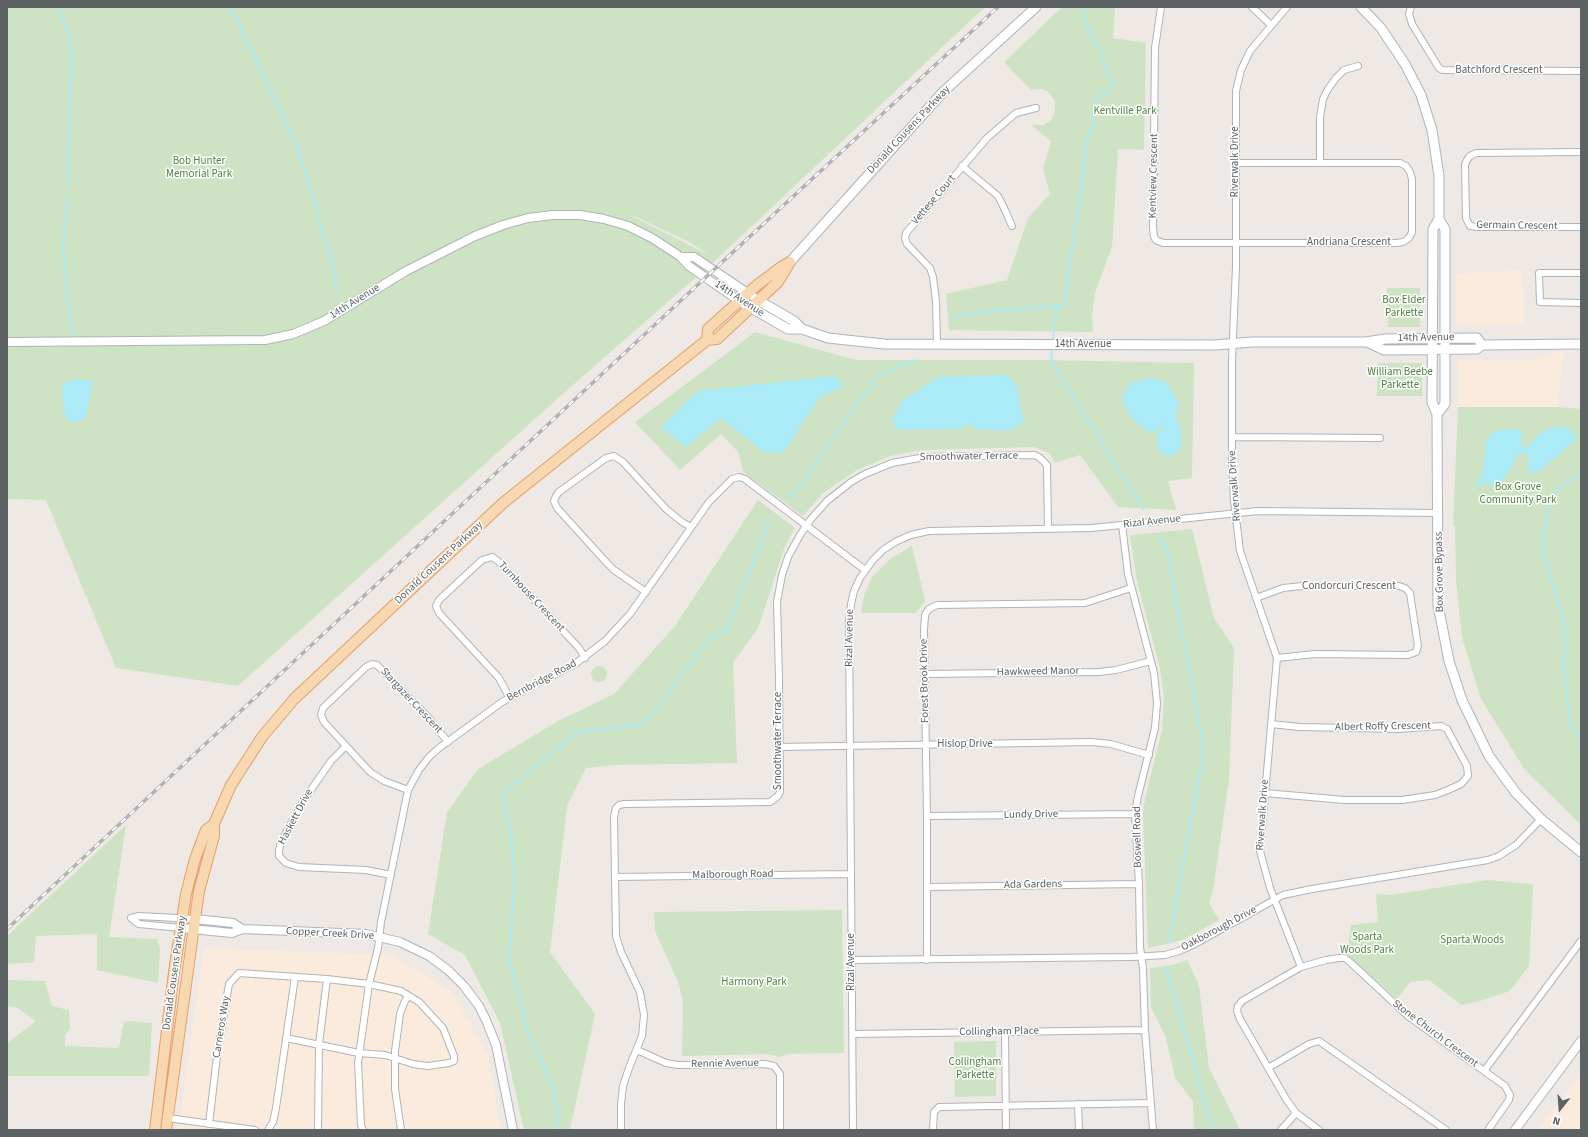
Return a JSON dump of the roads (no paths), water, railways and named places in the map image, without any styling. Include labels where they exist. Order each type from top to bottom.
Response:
[{"type":"main road","name":"Donald Cousens Parkway","points":[[166,1130],[199,890],[214,836],[214,824],[235,779],[262,737],[294,699],[503,502],[707,340],[717,339],[778,282],[790,262],[943,92],[1036,7]]},
{"type":"main road","name":"Box Grove Bypass","points":[[1361,7],[1381,28],[1405,64],[1420,95],[1432,130],[1439,176],[1439,219],[1433,229],[1432,402],[1437,414],[1439,513],[1438,605],[1449,662],[1462,700],[1489,756],[1516,794],[1541,819],[1581,852]]},
{"type":"main road","name":"Box Grove Bypass","points":[[1437,414],[1445,404],[1445,229],[1439,219]]},
{"type":"main road","name":"Donald Cousens Parkway","points":[[707,340],[708,329],[748,293],[780,267],[790,262]]},
{"type":"main road","name":"14th Avenue","points":[[758,300],[794,320],[802,330]]},
{"type":"main road","name":"14th Avenue","points":[[739,301],[788,329],[802,330],[828,338],[884,344],[1215,346],[1252,342],[1366,342],[1385,339],[1477,338],[1482,345]]},
{"type":"main road","name":"14th Avenue","points":[[1366,342],[1384,350],[1477,349],[1482,345],[1581,344]]},
{"type":"main road","name":"Donald Cousens Parkway","points":[[155,1130],[173,980],[186,894],[195,859],[206,830],[214,824]]},
{"type":"street","name":"Kentview Crescent","points":[[1161,7],[1155,48],[1154,237],[1156,240],[1163,243],[1236,243]]},
{"type":"street","points":[[1252,7],[1271,25]]},
{"type":"street","name":"Riverwalk Drive","points":[[1287,7],[1250,51],[1238,79],[1236,100],[1236,243],[1232,437],[1233,479],[1242,556],[1277,658],[1260,852],[1265,873],[1300,967]]},
{"type":"street","name":"Batchford Crescent","points":[[1411,7],[1409,14],[1412,24],[1439,68],[1442,70],[1581,71]]},
{"type":"street","points":[[1320,163],[1320,117],[1324,99],[1328,89],[1344,70],[1358,66]]},
{"type":"street","name":"Vettese Court","points":[[937,344],[936,302],[933,277],[930,268],[907,244],[905,238],[906,233],[984,141],[1008,118],[1016,113],[1036,108]]},
{"type":"street","name":"Germain Crescent","points":[[1581,152],[1476,152],[1470,156],[1465,165],[1466,218],[1470,226],[1581,227]]},
{"type":"street","name":"Andriana Crescent","points":[[1236,163],[1400,163],[1406,166],[1412,179],[1412,232],[1409,238],[1403,242],[1397,243],[1236,243]]},
{"type":"street","points":[[962,166],[998,196],[1012,226]]},
{"type":"street","name":"14th Avenue","points":[[7,342],[265,340],[293,334],[324,321],[406,270],[475,236],[503,225],[528,218],[553,215],[580,215],[604,219],[628,226],[652,238],[681,257],[689,266],[739,301]]},
{"type":"street","name":"14th Avenue","points":[[681,257],[694,257],[758,300]]},
{"type":"street","points":[[1581,273],[1539,273],[1540,302],[1581,303]]},
{"type":"street","points":[[1232,437],[1380,438]]},
{"type":"street","name":"Smoothwater Terrace","points":[[621,1130],[623,1086],[644,1030],[644,1008],[640,992],[618,943],[615,927],[616,808],[619,805],[770,802],[776,799],[780,792],[777,602],[782,575],[788,557],[806,525],[817,511],[837,492],[865,474],[892,463],[925,457],[1035,455],[1047,465],[1048,529]]},
{"type":"street","points":[[646,592],[614,570],[607,563],[556,508],[554,501],[556,496],[559,492],[609,456],[614,456],[623,462],[666,509],[682,522],[691,527]]},
{"type":"street","name":"Bernbridge Road","points":[[363,1130],[361,1125],[358,1063],[369,984],[408,790],[414,777],[424,763],[439,748],[509,697],[549,678],[585,658],[615,631],[630,614],[718,491],[732,479],[739,477],[745,479],[865,570]]},
{"type":"street","name":"Rizal Avenue","points":[[853,1130],[849,613],[854,591],[865,570],[878,554],[907,536],[936,530],[1092,528],[1236,513],[1284,511],[1439,513]]},
{"type":"street","name":"Boswell Road","points":[[1122,525],[1128,574],[1154,673],[1157,703],[1155,728],[1135,814],[1145,1030],[1153,1130]]},
{"type":"street","name":"Turnhouse Crescent","points":[[509,697],[499,678],[439,613],[436,606],[439,600],[482,560],[492,557],[498,561],[579,648],[585,658]]},
{"type":"street","name":"Condorcuri Crescent","points":[[1256,598],[1283,588],[1302,586],[1399,586],[1405,588],[1410,593],[1418,646],[1416,652],[1408,655],[1316,654],[1277,658]]},
{"type":"street","name":"Forest Brook Drive","points":[[927,960],[927,816],[924,674],[925,616],[929,609],[943,605],[1085,603],[1131,588]]},
{"type":"street","name":"Hawkweed Manor","points":[[924,674],[1099,672],[1116,670],[1151,661]]},
{"type":"street","name":"Stargazer Crescent","points":[[408,790],[378,777],[362,763],[324,722],[321,715],[323,708],[366,667],[372,664],[377,664],[427,716],[448,742]]},
{"type":"street","name":"Albert Roffy Crescent","points":[[1265,793],[1344,800],[1402,800],[1435,795],[1461,784],[1468,776],[1467,766],[1447,729],[1441,726],[1398,729],[1299,727],[1272,724]]},
{"type":"street","name":"Hislop Drive","points":[[779,747],[1092,742],[1111,744],[1149,754]]},
{"type":"street","name":"Haskett Drive","points":[[346,746],[331,761],[306,796],[281,842],[279,856],[286,863],[299,867],[366,870],[391,875]]},
{"type":"street","name":"Lundy Drive","points":[[927,816],[1135,814]]},
{"type":"street","name":"Oakborough Drive","points":[[852,960],[1141,957],[1165,955],[1187,948],[1283,895],[1299,891],[1488,860],[1499,856],[1516,844],[1541,819]]},
{"type":"street","name":"Malborough Road","points":[[615,876],[851,874]]},
{"type":"street","name":"Ada Gardens","points":[[927,887],[1139,884]]},
{"type":"street","points":[[139,916],[181,924],[139,924],[130,918],[139,916]]},
{"type":"street","name":"Copper Creek Drive","points":[[181,924],[194,924],[203,931],[232,934],[242,929],[366,934],[407,945],[435,960],[454,975],[474,999],[486,1020],[494,1040],[513,1130]]},
{"type":"street","points":[[1484,1070],[1581,941]]},
{"type":"street","name":"Stone Church Crescent","points":[[1319,1130],[1296,1113],[1268,1068],[1237,1011],[1238,1006],[1242,1002],[1300,967],[1326,960],[1345,958],[1408,1016],[1505,1086],[1510,1095],[1507,1104],[1488,1130]]},
{"type":"street","name":"Carneros Way","points":[[209,1124],[217,1056],[229,984],[239,973],[327,979],[369,984],[401,992],[419,1002],[443,1028],[452,1047],[454,1060],[449,1063],[428,1066],[413,1064],[396,1058]]},
{"type":"street","points":[[268,1130],[273,1122],[276,1108],[295,977]]},
{"type":"street","points":[[318,1130],[319,1044],[327,979]]},
{"type":"street","points":[[401,1130],[395,1089],[395,1051],[400,1014],[408,996]]},
{"type":"street","name":"Collingham Place","points":[[852,1034],[1145,1030]]},
{"type":"street","points":[[1005,1032],[1006,1130]]},
{"type":"street","points":[[286,1038],[359,1053],[385,1055],[396,1058]]},
{"type":"street","points":[[1268,1068],[1309,1044],[1320,1041],[1446,1130]]},
{"type":"street","points":[[1514,1130],[1581,1041]]},
{"type":"street","name":"Rennie Avenue","points":[[637,1050],[666,1063],[678,1065],[764,1064],[774,1066],[780,1074],[780,1130]]},
{"type":"street","points":[[933,1130],[934,1112],[939,1107],[1150,1103]]},
{"type":"street","points":[[1078,1104],[1079,1130]]},
{"type":"street","points":[[1281,1130],[1296,1113]]},
{"type":"street","points":[[168,1118],[255,1130]]},
{"type":"water","points":[[1007,375],[1018,388],[1020,409],[1026,421],[1009,431],[972,429],[972,423],[958,429],[900,430],[891,422],[902,401],[938,377]]},
{"type":"water","points":[[835,376],[843,386],[819,398],[783,453],[764,452],[721,418],[686,447],[661,427],[698,391]]},
{"type":"water","points":[[1153,378],[1166,382],[1179,402],[1176,417],[1181,429],[1181,447],[1170,457],[1163,454],[1157,446],[1157,436],[1167,423],[1156,431],[1149,433],[1130,416],[1122,398],[1130,383]]},
{"type":"water","points":[[75,379],[93,381],[85,419],[76,422],[68,420],[64,411],[62,384]]},
{"type":"water","points":[[1552,427],[1566,428],[1572,431],[1577,439],[1537,473],[1530,473],[1528,467],[1528,454],[1518,454],[1502,482],[1492,487],[1488,483],[1484,483],[1478,487],[1475,486],[1477,481],[1482,477],[1487,439],[1492,432],[1509,429],[1521,431],[1523,434],[1521,445],[1529,446],[1538,435]]},
{"type":"waterway","points":[[59,7],[70,38],[72,55],[68,162],[69,187]]},
{"type":"waterway","points":[[231,7],[298,148],[332,262],[337,291]]},
{"type":"waterway","points":[[952,317],[996,311],[1064,305],[1089,131],[1094,129],[1095,126],[1093,118],[1097,100],[1113,85],[1100,51],[1084,20],[1085,7]]},
{"type":"waterway","points":[[68,196],[63,247],[70,322],[74,335]]},
{"type":"waterway","points":[[1053,339],[1057,306]]},
{"type":"waterway","points":[[1052,351],[1051,361],[1144,510]]},
{"type":"waterway","points":[[791,498],[877,377],[890,369],[915,360]]},
{"type":"waterway","points":[[1581,472],[1556,491],[1550,504],[1544,527],[1544,552],[1563,620],[1566,643],[1563,660],[1571,728],[1581,738]]},
{"type":"waterway","points":[[557,1130],[558,1117],[552,1085],[527,1030],[509,959],[515,882],[511,834],[502,794],[578,732],[646,723],[709,639],[726,632],[769,522]]},
{"type":"waterway","points":[[1160,537],[1167,550],[1204,750],[1169,943]]},
{"type":"waterway","points":[[1166,968],[1213,1130]]},
{"type":"railway","points":[[7,929],[998,7]]},
{"type":"park label","name":"Kentville Park","points":[[1125,112]]},
{"type":"park label","name":"Bob Hunter Memorial Park","points":[[199,168]]},
{"type":"park label","name":"Box Elder Parkette","points":[[1404,307]]},
{"type":"park label","name":"William Beebe Parkette","points":[[1400,379]]},
{"type":"park label","name":"Box Grove Community Park","points":[[1518,494]]},
{"type":"park label","name":"Sparta Woods","points":[[1472,941]]},
{"type":"park label","name":"Sparta Woods Park","points":[[1367,944]]},
{"type":"park label","name":"Harmony Park","points":[[754,983]]},
{"type":"park label","name":"Collingham Parkette","points":[[975,1069]]}]
